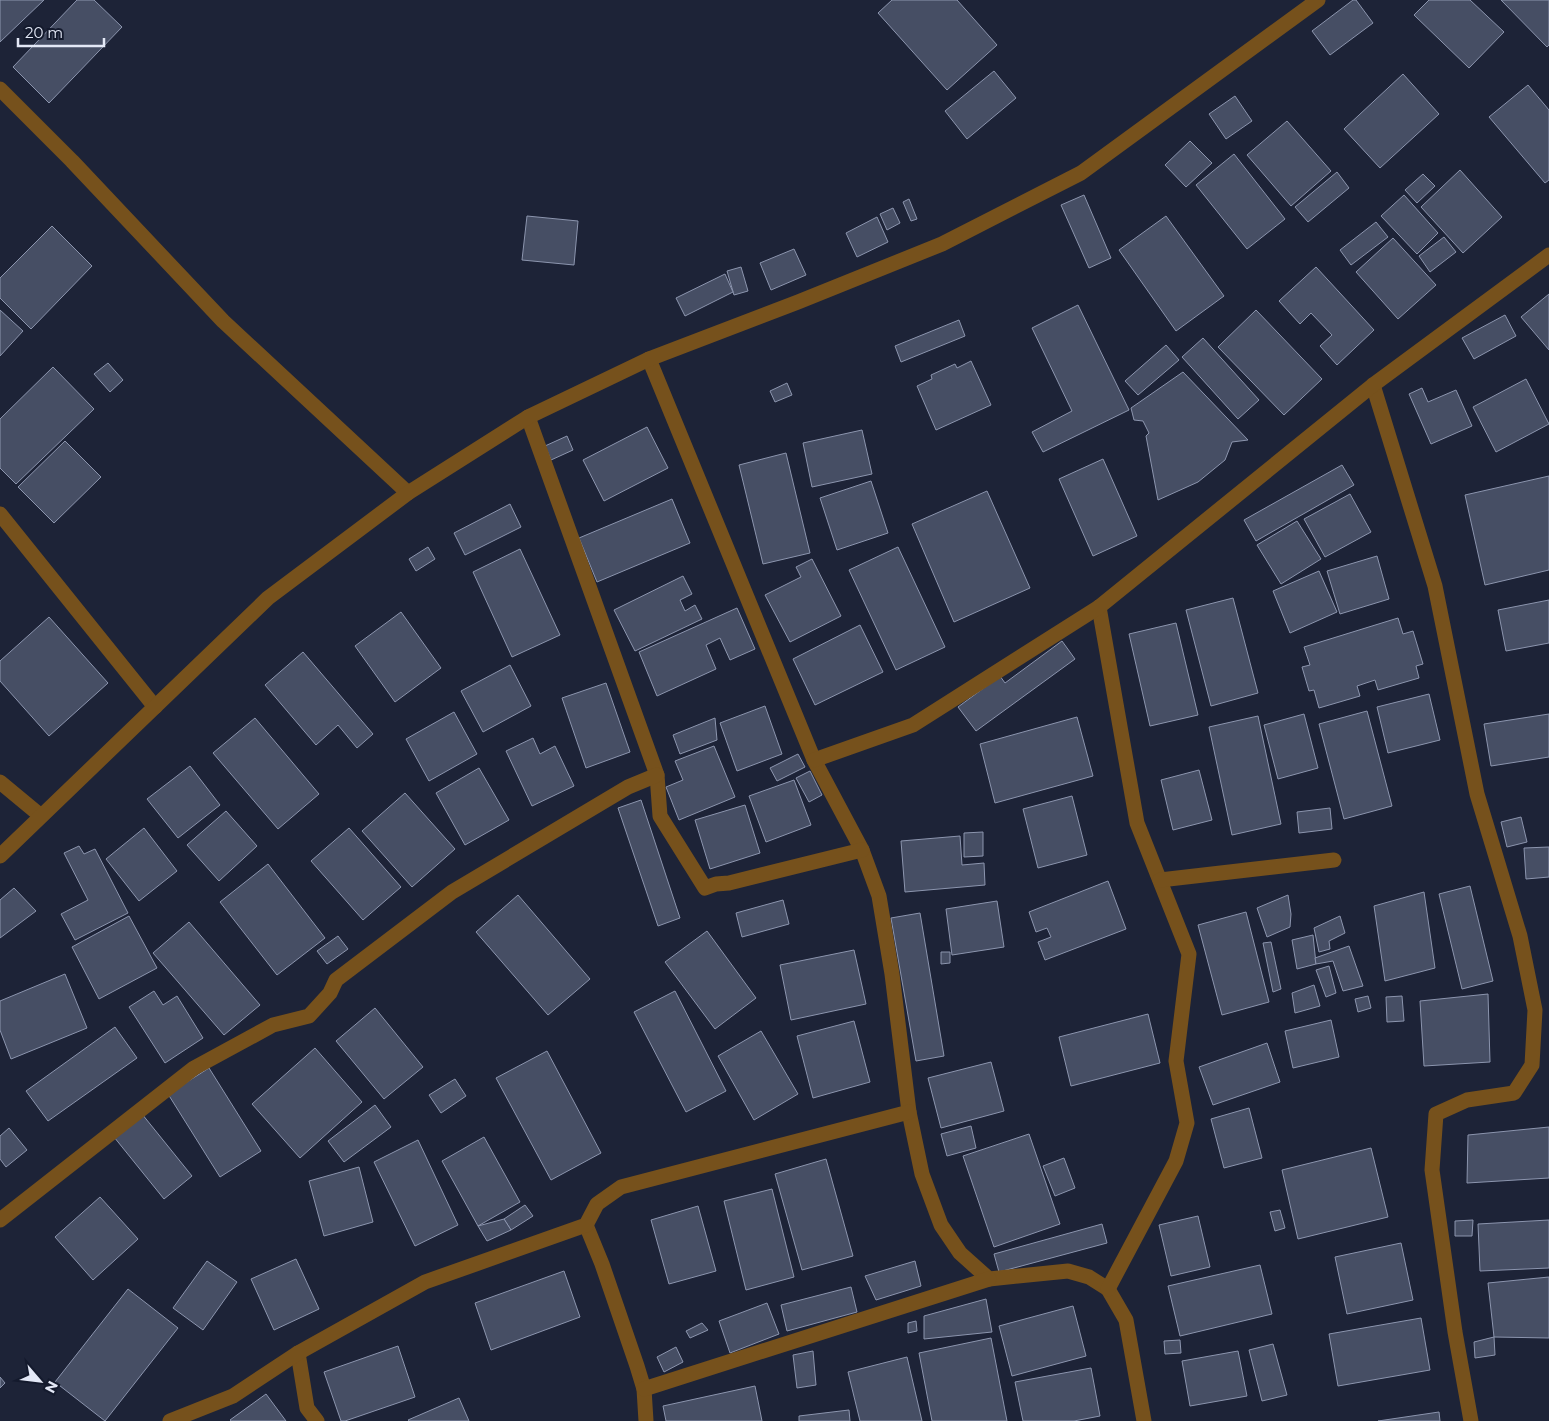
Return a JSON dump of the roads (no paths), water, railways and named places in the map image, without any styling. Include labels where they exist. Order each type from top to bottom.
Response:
[{"type":"street","points":[[0,856],[268,598],[408,493],[528,417],[649,359],[942,244],[1081,173],[1318,0]]},
{"type":"street","points":[[0,89],[72,161],[223,321],[408,493]]},
{"type":"street","points":[[814,760],[913,725],[1099,607],[1373,385],[1549,255]]},
{"type":"street","points":[[649,359],[814,760],[862,850],[879,896],[892,974],[909,1112],[922,1174],[941,1225],[960,1252],[989,1279]]},
{"type":"street","points":[[1373,385],[1435,586],[1477,794],[1520,936],[1535,1010],[1532,1066],[1514,1093],[1467,1100],[1436,1114],[1432,1170],[1455,1332],[1471,1421]]},
{"type":"street","points":[[528,417],[657,775],[660,816],[705,888],[862,850]]},
{"type":"street","points":[[0,514],[155,707]]},
{"type":"street","points":[[1099,607],[1137,824],[1189,954],[1176,1061],[1188,1123],[1176,1162],[1108,1288]]},
{"type":"street","points":[[0,1220],[194,1068],[273,1025],[309,1016],[330,993],[336,980],[452,892],[628,787],[657,775]]},
{"type":"street","points":[[0,782],[41,816]]},
{"type":"street","points":[[1160,880],[1334,860]]},
{"type":"street","points":[[170,1421],[233,1396],[298,1353],[425,1282],[586,1225],[597,1204],[621,1187],[909,1112]]},
{"type":"street","points":[[586,1225],[602,1264],[644,1389],[646,1421]]},
{"type":"street","points":[[644,1389],[989,1279],[1068,1271],[1089,1277],[1108,1288],[1126,1320],[1144,1421]]},
{"type":"street","points":[[298,1353],[307,1408],[317,1421]]}]
